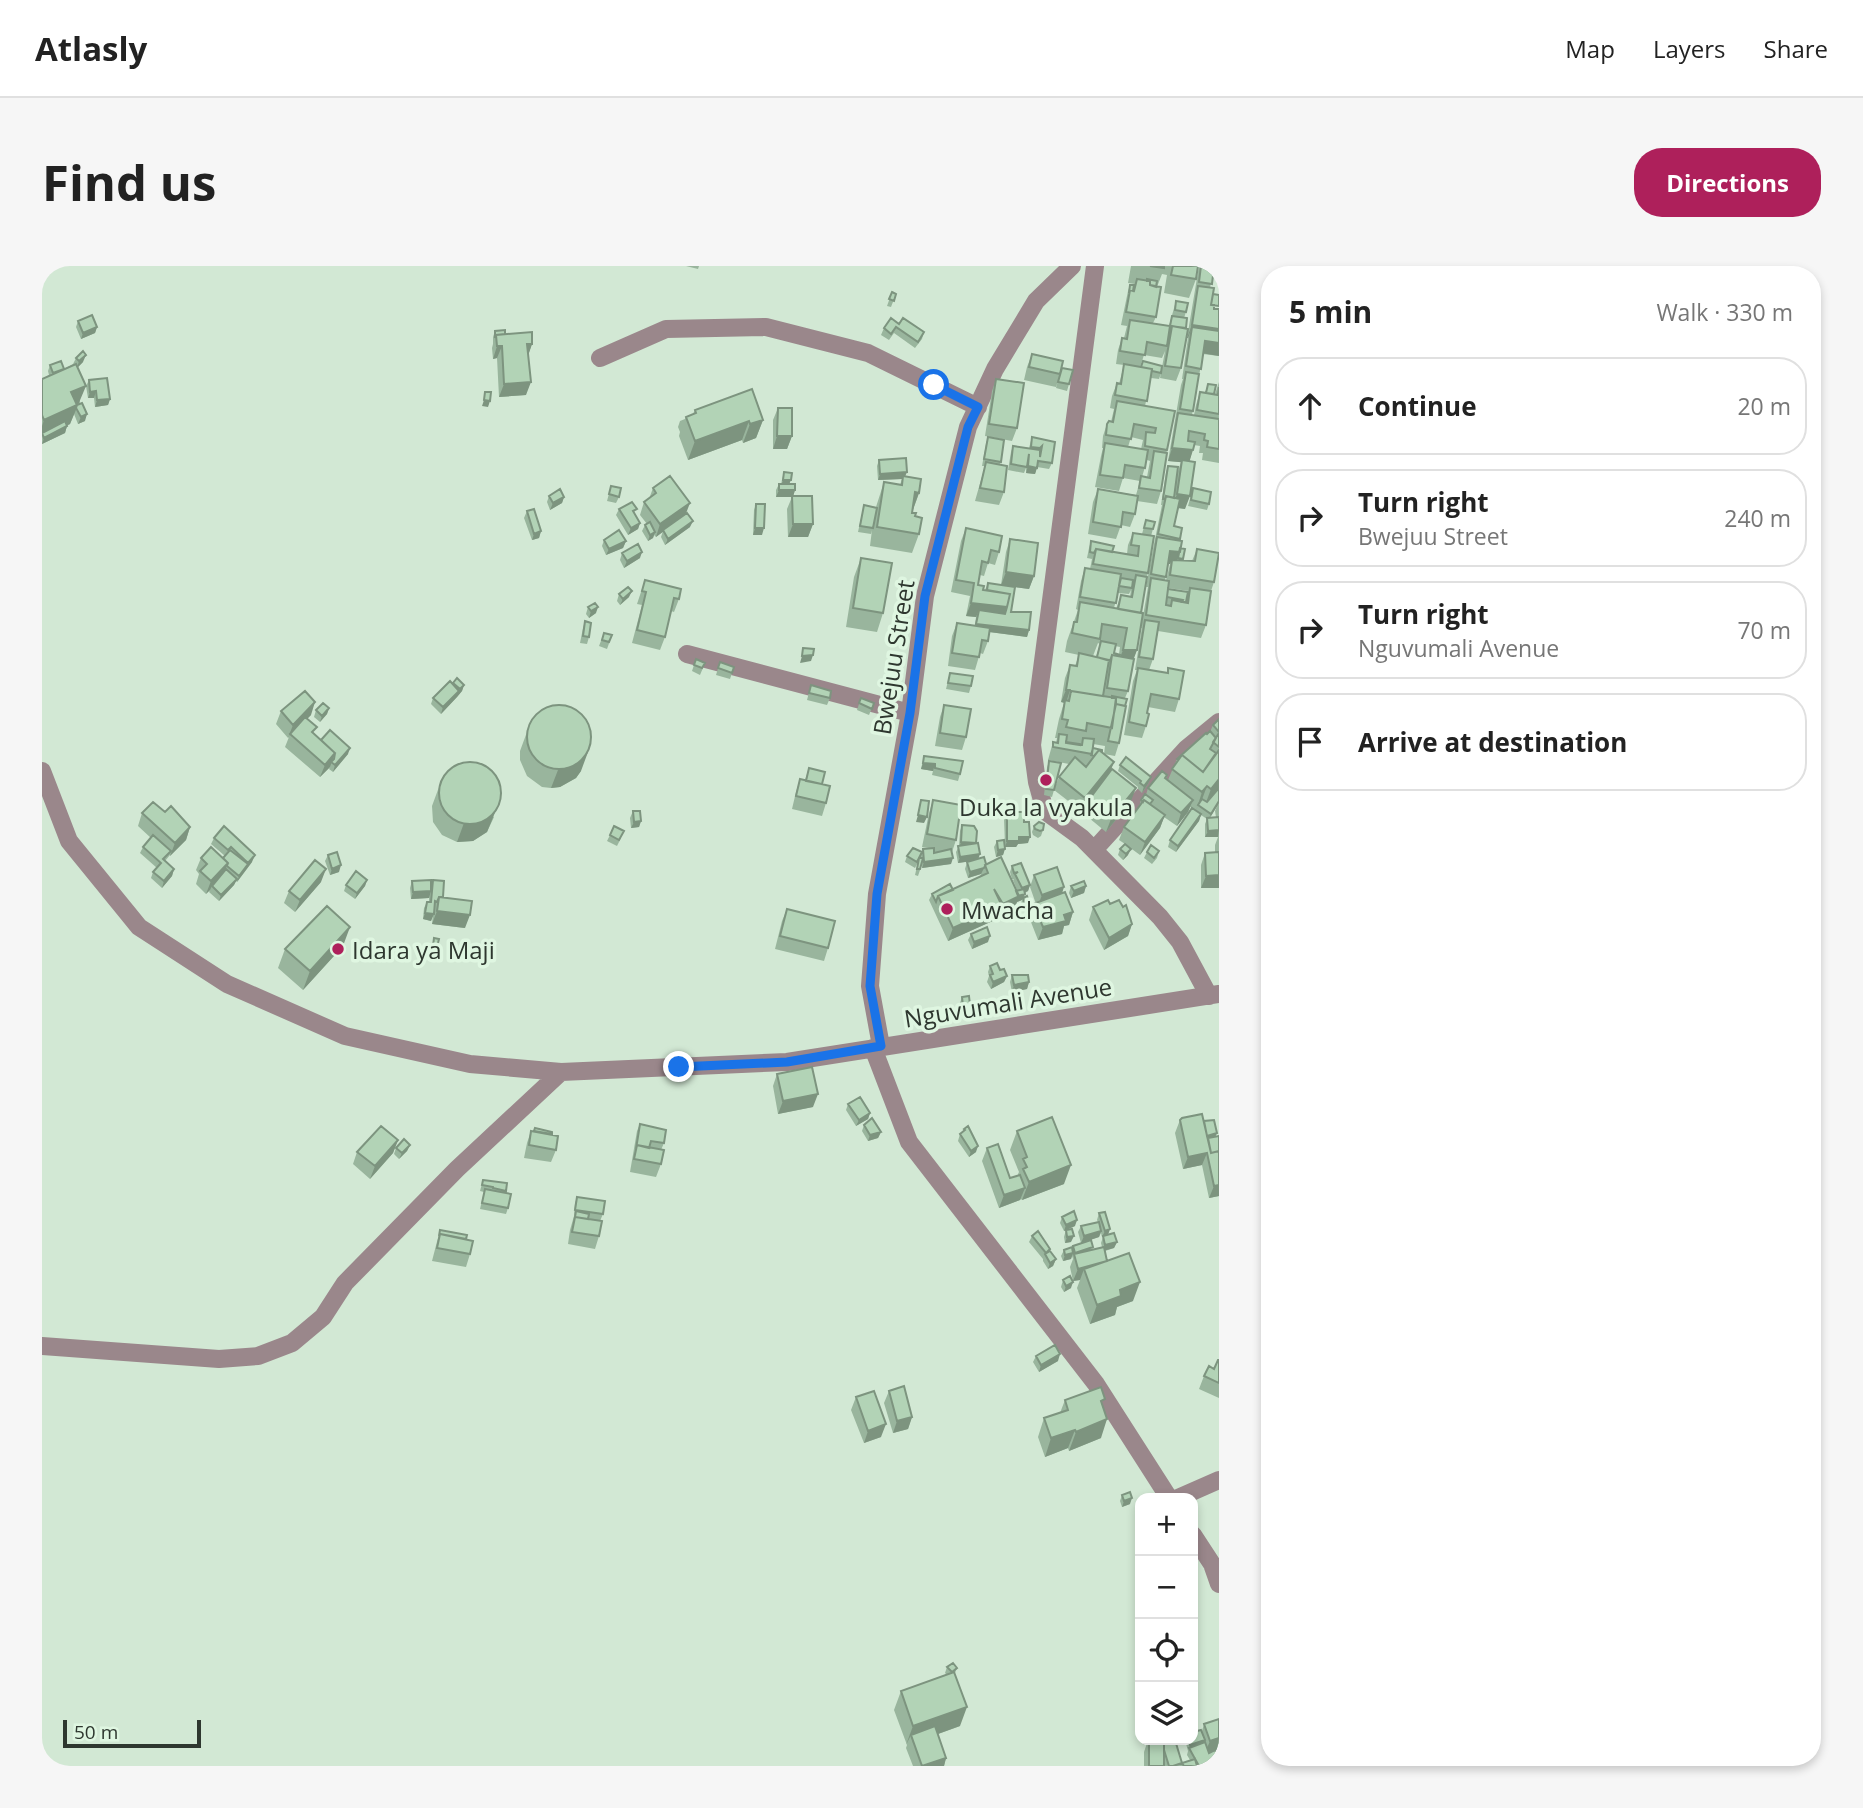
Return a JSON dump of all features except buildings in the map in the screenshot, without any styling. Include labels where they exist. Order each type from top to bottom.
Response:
[{"type":"street","name":"Bwejuu Street","points":[[1072,266],[1036,302],[995,369],[968,427],[925,596],[910,713],[877,894],[870,986],[877,1047],[909,1142],[1096,1384],[1166,1493]]},
{"type":"street","points":[[1096,266],[1032,746],[1037,782],[1045,811],[1082,838],[1160,917],[1180,942],[1214,995]]},
{"type":"street","points":[[600,358],[666,329],[766,327],[868,353],[978,407]]},
{"type":"street","points":[[687,654],[910,713]]},
{"type":"street","points":[[1094,850],[1185,749],[1219,722]]},
{"type":"street","name":"Nguvumali Avenue","points":[[42,771],[69,841],[139,928],[227,984],[345,1036],[470,1064],[561,1072],[787,1062],[1214,995]]},
{"type":"street","points":[[42,1346],[219,1359],[258,1356],[292,1343],[323,1317],[345,1283],[447,1179],[561,1072]]},
{"type":"street","points":[[1189,1493],[1219,1480]]},
{"type":"street","points":[[1198,1543],[1212,1564],[1219,1584]]},
{"type":"path","points":[[42,277],[53,266]]},
{"type":"place","name":"Duka la vyakula","points":[[1046,780]]},
{"type":"place","name":"Mwacha","points":[[947,909]]},
{"type":"place","name":"Idara ya Maji","points":[[338,949]]},
{"type":"route","points":[[679,1067],[787,1062],[881,1046],[870,986],[877,894],[910,713],[925,596],[968,427],[978,407],[934,385]]}]
